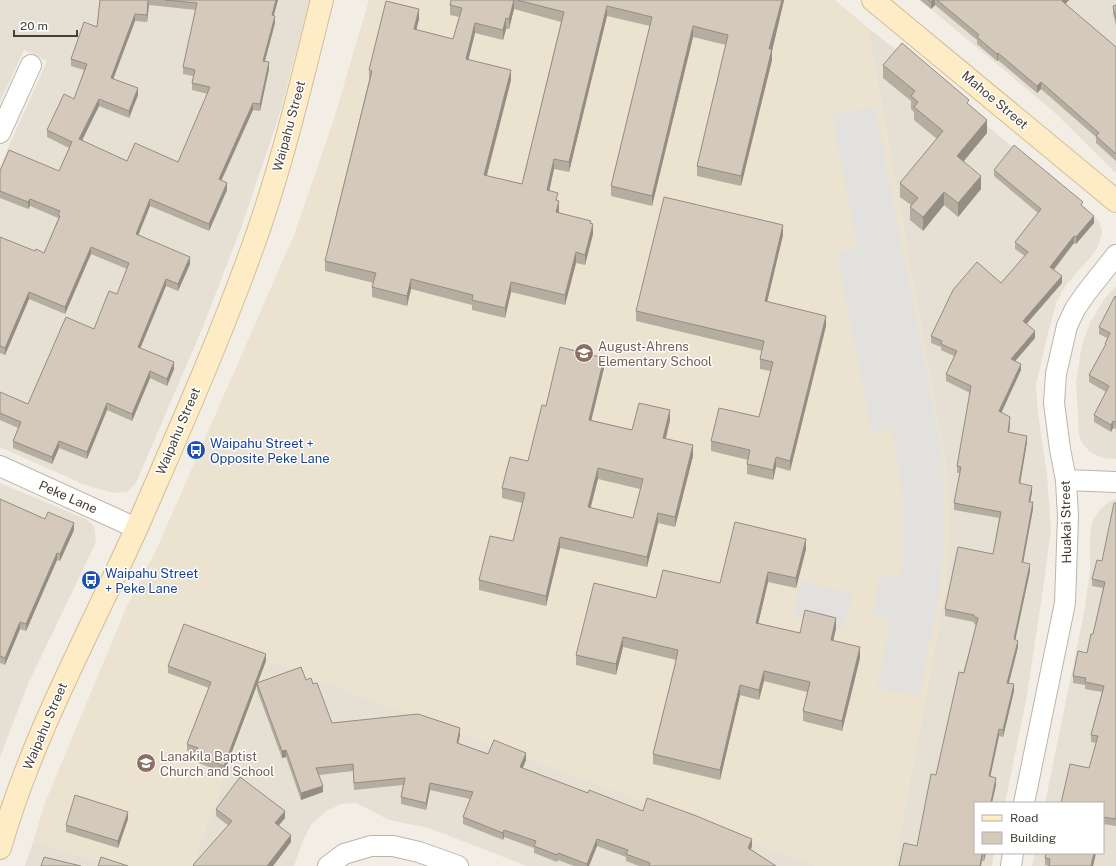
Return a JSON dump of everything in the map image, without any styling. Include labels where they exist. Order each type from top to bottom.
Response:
[{"type":"street","name":"Waipahu Street","points":[[0,848],[10,814],[33,751],[136,528],[211,355],[253,246],[271,192],[295,108],[322,0]]},
{"type":"street","name":"Mahoe Street","points":[[873,0],[1116,201]]},
{"type":"street","points":[[0,132],[31,65]]},
{"type":"street","name":"Huakai Street","points":[[1024,802],[1065,603],[1068,517],[1066,480],[1054,403],[1056,374],[1067,326],[1075,310],[1086,293],[1116,255]]},
{"type":"street","name":"Peke Lane","points":[[0,466],[136,528]]},
{"type":"street","points":[[1066,480],[1116,482]]},
{"type":"street","points":[[328,866],[344,854],[371,846],[393,846],[412,850],[458,866]]},
{"type":"street","points":[[1011,866],[1013,854]]},
{"type":"shaded area","points":[[0,0],[310,0],[279,116],[240,231],[202,329],[136,483],[127,492],[114,493],[85,485],[0,447],[0,166],[47,61],[24,50],[0,102]]},
{"type":"shaded area","name":"August-Ahrens Elementary School","points":[[369,0],[835,0],[868,28],[947,472],[950,521],[947,582],[894,866],[816,866],[268,662],[192,866],[116,866],[33,842],[45,803],[126,608],[158,546],[294,235],[332,125]]},
{"type":"shaded area","points":[[920,0],[1116,0],[1116,173],[1053,111]]},
{"type":"shaded area","points":[[868,28],[903,55],[1091,213],[1100,223],[1102,232],[1095,252],[1066,285],[1057,301],[1036,385],[1038,414],[1047,475],[1051,530],[1026,701],[1005,802],[974,802],[974,854],[994,854],[992,866],[894,866],[947,582],[947,472]]},
{"type":"shaded area","points":[[875,107],[942,452],[944,523],[943,562],[938,602],[919,696],[877,688],[891,619],[872,615],[880,575],[900,578],[903,564],[903,501],[892,429],[872,433],[837,252],[858,247],[832,115]]},
{"type":"shaded area","points":[[1116,286],[1116,459],[1103,458],[1090,452],[1082,443],[1079,434],[1076,383],[1082,344],[1091,321],[1106,297]]},
{"type":"shaded area","points":[[0,483],[86,519],[94,526],[96,542],[28,684],[0,757]]},
{"type":"shaded area","points":[[1116,499],[1116,866],[1032,866],[1035,854],[1104,854],[1104,802],[1045,802],[1084,613],[1090,571],[1090,537],[1092,522],[1098,512],[1107,503]]},
{"type":"shaded area","points":[[801,581],[852,594],[844,629],[793,617]]},
{"type":"shaded area","points":[[267,661],[816,866],[527,866],[429,828],[389,820],[356,803],[341,804],[325,812],[311,825],[303,841],[294,866],[192,866]]},
{"type":"shaded area","points":[[33,842],[116,866],[25,866]]},
{"type":"building","points":[[100,0],[148,0],[147,15],[135,14],[111,78],[138,88],[129,111],[99,99],[79,139],[127,161],[135,143],[178,162],[210,87],[192,83],[195,70],[183,67],[197,3],[165,0],[276,0],[272,15],[275,16],[263,61],[269,62],[260,104],[253,103],[219,179],[227,183],[209,224],[150,199],[136,234],[190,257],[178,284],[166,279],[138,347],[174,362],[167,379],[150,371],[132,414],[107,403],[87,452],[59,441],[52,457],[13,441],[21,422],[0,413],[0,392],[28,404],[66,317],[94,329],[109,291],[117,294],[129,263],[91,247],[65,307],[29,292],[5,348],[0,346],[0,237],[44,253],[60,216],[58,215],[60,211],[30,199],[28,202],[0,191],[0,171],[9,150],[59,171],[72,142],[47,130],[64,94],[74,99],[87,64],[71,59],[84,22],[97,27]]},
{"type":"building","points":[[451,0],[514,0],[509,19],[506,18],[503,30],[475,23],[466,59],[511,70],[484,175],[522,184],[564,12],[517,0],[782,0],[769,49],[772,49],[741,176],[697,166],[728,35],[693,26],[652,196],[611,186],[652,17],[607,6],[569,162],[554,159],[547,190],[558,193],[556,200],[559,201],[556,212],[591,221],[590,223],[593,224],[585,255],[576,252],[565,295],[511,282],[505,308],[472,300],[473,295],[411,279],[407,296],[372,287],[376,273],[325,261],[372,71],[369,70],[386,1],[419,9],[414,29],[453,39],[462,8],[450,5]]},
{"type":"building","points":[[937,0],[1063,0],[1062,1],[1116,47],[1116,154],[1096,136],[1099,133],[1041,82],[1037,86],[977,37],[979,35]]},
{"type":"building","points":[[1116,5],[1116,19],[1113,6]]},
{"type":"building","points":[[902,43],[969,100],[967,103],[987,120],[957,156],[981,176],[958,203],[944,192],[923,217],[910,207],[918,198],[900,183],[943,131],[914,107],[918,102],[911,96],[915,91],[883,65]]},
{"type":"building","points":[[1014,145],[1083,202],[1081,205],[1094,216],[1076,237],[1074,236],[1050,267],[1062,276],[1023,321],[1035,331],[1011,359],[1021,364],[999,411],[1010,417],[1008,432],[1027,436],[1019,483],[1032,486],[1029,502],[1033,502],[1022,562],[1030,564],[1014,639],[1018,641],[1007,683],[1014,684],[1003,730],[999,729],[989,776],[996,778],[991,802],[974,802],[974,854],[982,854],[980,866],[899,866],[904,843],[917,846],[931,774],[936,775],[959,672],[964,673],[978,618],[974,617],[974,615],[945,609],[958,547],[993,554],[1001,512],[954,503],[961,467],[957,466],[971,386],[946,374],[957,351],[941,344],[942,341],[931,336],[953,290],[977,262],[1001,283],[1028,252],[1015,242],[1041,209],[994,170]]},
{"type":"building","points":[[664,197],[783,225],[765,301],[826,316],[790,461],[776,457],[773,470],[747,464],[750,450],[711,441],[719,408],[759,417],[773,362],[760,359],[764,341],[636,311]]},
{"type":"building","points":[[1115,296],[1116,422],[1113,421],[1111,425],[1094,415],[1109,386],[1089,375],[1106,344],[1110,333],[1099,327]]},
{"type":"building","points":[[560,347],[604,358],[589,420],[632,430],[639,403],[670,410],[663,438],[693,445],[675,517],[658,513],[647,557],[560,537],[546,596],[479,580],[490,536],[513,541],[525,493],[502,488],[510,457],[528,461],[542,405],[546,406]],"holes":[[[598,468],[643,479],[633,518],[588,507]]]},
{"type":"building","points":[[0,499],[45,519],[48,512],[74,523],[60,554],[57,553],[26,624],[20,622],[5,658],[0,656]]},
{"type":"building","points":[[1114,503],[1116,503],[1116,819],[1104,817],[1104,802],[1061,802],[1070,764],[1089,768],[1098,736],[1091,735],[1104,686],[1085,682],[1086,678],[1073,676],[1078,651],[1087,653],[1091,634],[1093,634],[1105,582],[1092,579],[1097,560],[1102,561]]},
{"type":"building","points":[[735,522],[806,539],[796,578],[768,572],[756,623],[800,633],[805,610],[836,618],[831,640],[860,647],[842,721],[803,711],[810,682],[764,671],[759,690],[740,685],[720,770],[653,754],[678,650],[623,637],[616,664],[576,655],[594,583],[656,598],[663,570],[720,583]]},
{"type":"building","points":[[184,624],[266,654],[224,766],[196,755],[198,748],[187,744],[211,682],[168,666]]},
{"type":"building","points":[[301,667],[306,680],[311,678],[313,684],[317,683],[332,723],[418,714],[460,728],[457,743],[488,754],[494,740],[526,753],[520,767],[588,793],[589,790],[643,811],[647,798],[694,815],[752,839],[748,848],[776,866],[649,866],[650,863],[626,854],[628,850],[597,839],[587,864],[534,846],[536,841],[504,830],[503,833],[463,817],[473,792],[430,783],[426,803],[401,797],[405,778],[354,783],[353,764],[316,768],[323,786],[301,793],[286,750],[282,751],[257,683]]},
{"type":"building","points":[[240,777],[285,811],[275,823],[291,835],[267,866],[194,866],[193,865],[232,821],[216,809]]},
{"type":"building","points":[[75,795],[128,812],[118,841],[66,825]]},
{"type":"building","points":[[1046,854],[1094,854],[1091,866],[1049,866],[1050,859],[1045,858]]},
{"type":"building","points":[[44,857],[81,866],[41,866]]},
{"type":"building","points":[[101,857],[128,866],[98,866]]},
{"type":"place","name":"August-Ahrens Elementary School","points":[[584,353]]},
{"type":"place","name":"Waipahu Street + Opposite Peke Lane","points":[[196,450]]},
{"type":"place","name":"Waipahu Street + Peke Lane","points":[[91,580]]},
{"type":"place","name":"Lanakila Baptist Church and School","points":[[146,763]]}]
